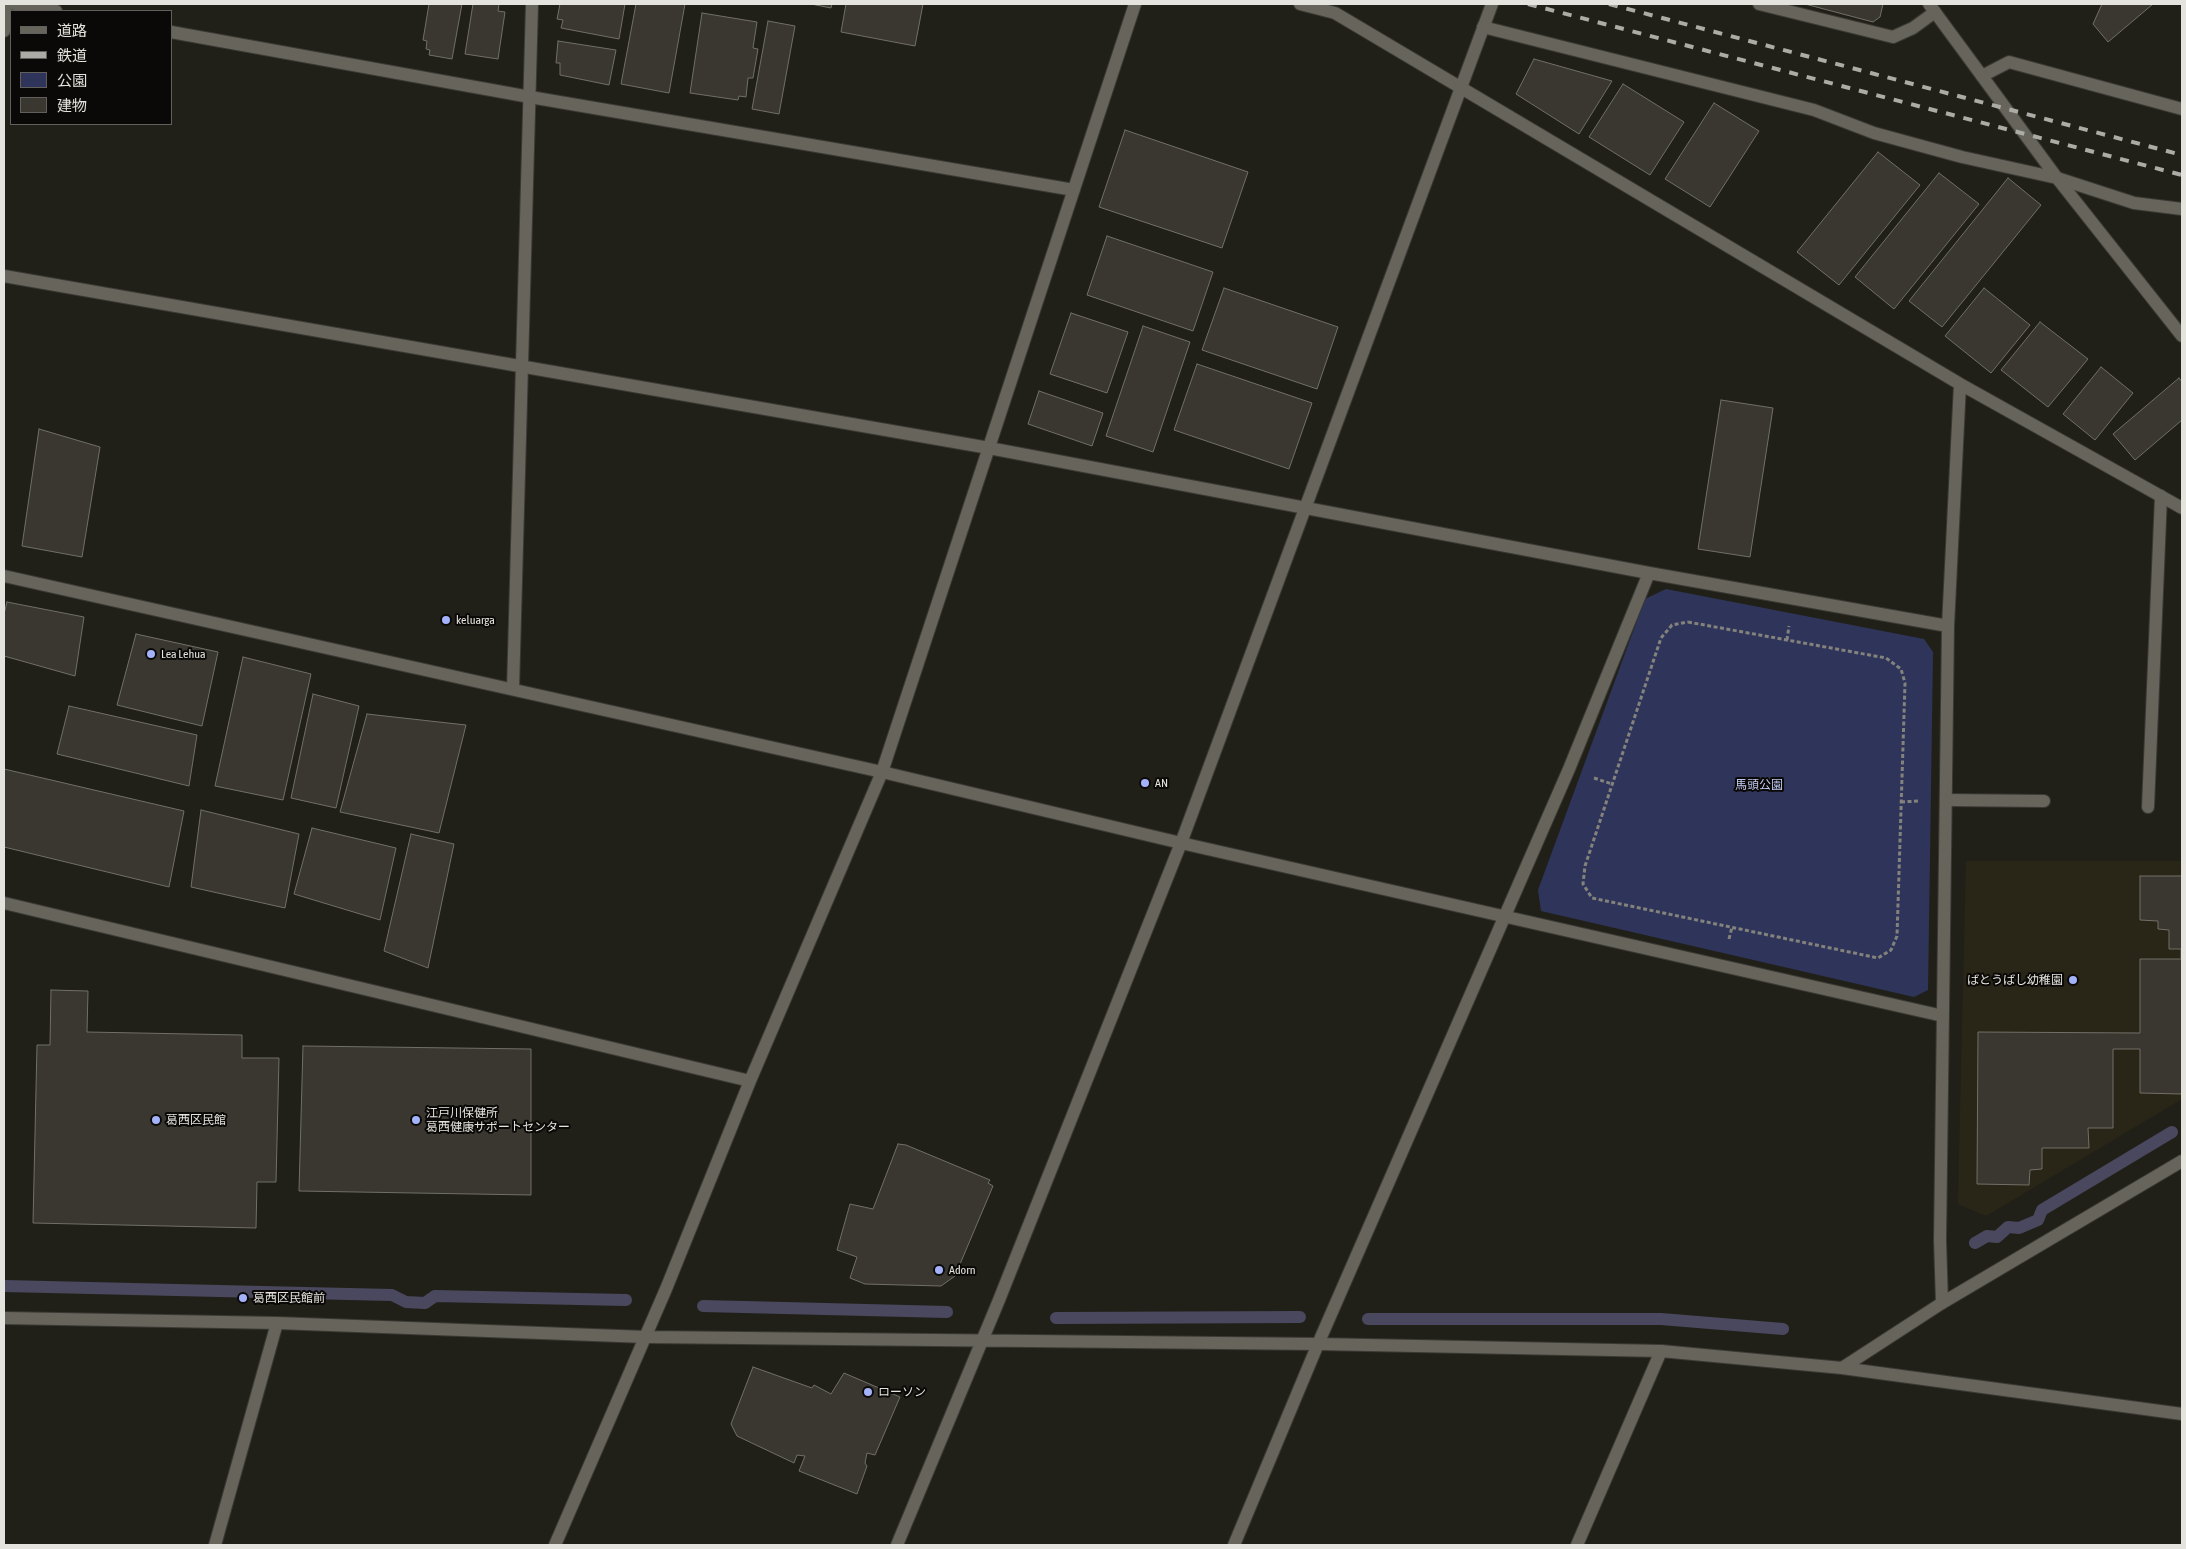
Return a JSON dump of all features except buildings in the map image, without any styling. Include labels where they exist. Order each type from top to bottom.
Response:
[{"type":"street","points":[[4,31],[6,4]]},
{"type":"street","points":[[15,4],[50,10]]},
{"type":"street","points":[[513,689],[532,4]]},
{"type":"street","points":[[555,1545],[646,1337],[750,1081],[882,772],[1135,4]]},
{"type":"street","points":[[1300,4],[1335,13],[1960,384],[2182,508]]},
{"type":"street","points":[[897,1545],[1181,843],[1492,4]]},
{"type":"street","points":[[1759,4],[1893,37],[1913,28],[1932,8],[2057,178],[2182,336]]},
{"type":"street","points":[[1483,27],[1814,110],[1874,133],[1962,157],[2057,178],[2134,203],[2182,209]]},
{"type":"street","points":[[172,32],[530,97],[1074,190]]},
{"type":"street","points":[[1982,76],[2009,62],[2182,108]]},
{"type":"street","points":[[4,276],[522,368],[989,448],[1305,506],[1649,573],[1948,626]]},
{"type":"street","points":[[1942,1303],[1940,1240],[1948,626],[1960,384]]},
{"type":"street","points":[[2148,807],[2161,496]]},
{"type":"street","points":[[1234,1545],[1318,1344],[1572,760],[1649,573]]},
{"type":"street","points":[[4,576],[882,772],[1181,843],[1943,1016]]},
{"type":"street","points":[[1947,800],[2044,801]]},
{"type":"street","points":[[4,903],[750,1081]]},
{"type":"street","points":[[1842,1368],[1942,1303],[2182,1160]]},
{"type":"street","points":[[4,1318],[277,1323],[646,1337],[1318,1344],[1661,1351],[1842,1368],[2182,1414]]},
{"type":"street","points":[[215,1545],[277,1323]]},
{"type":"street","points":[[1577,1545],[1661,1351]]},
{"type":"path","points":[[1688,622],[1886,658],[1901,669],[1905,683],[1897,936],[1891,950],[1878,958],[1592,898],[1583,884],[1585,866],[1661,638],[1672,625],[1688,622]]},
{"type":"shaded area","name":"ばとうばし幼稚園","points":[[1966,861],[2182,861],[2182,1099],[1986,1216],[1958,1204]]},
{"type":"green space","name":"馬頭公園","points":[[1666,589],[1924,639],[1933,652],[1928,990],[1914,997],[1541,911],[1538,890],[1645,599]]},
{"type":"waterway","points":[[1975,1243],[1987,1236],[1997,1237],[2008,1227],[2019,1228],[2038,1220],[2042,1210],[2172,1132]]},
{"type":"waterway","points":[[4,1286],[392,1295],[406,1302],[425,1303],[435,1296],[626,1300]]},
{"type":"waterway","points":[[703,1306],[947,1312]]},
{"type":"waterway","points":[[1056,1318],[1300,1317]]},
{"type":"waterway","points":[[1368,1319],[1661,1319],[1783,1329]]},
{"type":"railway","points":[[1528,4],[2182,175]]},
{"type":"railway","points":[[1609,4],[2182,155]]},
{"type":"place","name":"keluarga","points":[[446,620]]},
{"type":"place","name":"Lea Lehua","points":[[151,654]]},
{"type":"place","name":"AN","points":[[1145,783]]},
{"type":"place","name":"ばとうばし幼稚園","points":[[2073,980]]},
{"type":"place","name":"葛西区民館","points":[[156,1120]]},
{"type":"place","name":"江戸川保健所 葛西健康サポートセンター","points":[[416,1120]]},
{"type":"place","name":"Adorn","points":[[939,1270]]},
{"type":"place","name":"葛西区民館前","points":[[243,1298]]},
{"type":"place","name":"ローソン","points":[[868,1392]]}]
